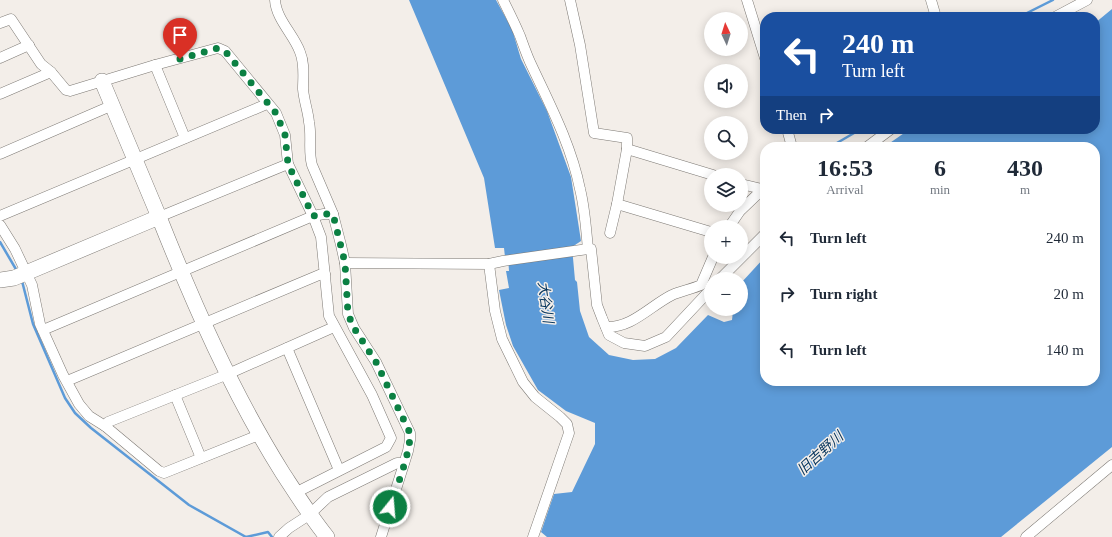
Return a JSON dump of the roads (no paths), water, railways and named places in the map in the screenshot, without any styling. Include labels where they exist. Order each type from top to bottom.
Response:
[{"type":"street","points":[[275,0],[275,5],[301,53],[303,63],[304,98],[309,122],[310,158],[333,214],[345,263],[348,314],[354,328],[376,362],[410,433],[410,440],[404,463],[381,537]]},
{"type":"street","points":[[503,0],[520,34],[529,60],[549,101],[567,146],[580,188],[585,218],[585,250]]},
{"type":"street","points":[[570,0],[580,45],[594,133],[627,138],[627,149],[610,233]]},
{"type":"street","points":[[747,0],[760,42]]},
{"type":"street","points":[[931,0],[935,12]]},
{"type":"street","points":[[1065,12],[1087,0]]},
{"type":"street","points":[[0,24],[10,19],[41,64],[51,72],[66,90],[70,91],[155,65],[218,48],[225,51],[267,104],[276,113],[285,135],[288,164],[313,216],[321,237],[329,316],[372,395],[391,438],[386,447],[295,493]]},
{"type":"street","points":[[0,58],[29,45]]},
{"type":"street","points":[[155,65],[185,138]]},
{"type":"street","points":[[0,94],[51,72]]},
{"type":"street","points":[[102,81],[181,272],[228,374],[259,435],[309,515],[328,537]]},
{"type":"street","points":[[0,216],[267,104]]},
{"type":"street","points":[[0,154],[112,105]]},
{"type":"street","points":[[874,142],[885,134]]},
{"type":"street","points":[[627,149],[704,173]]},
{"type":"street","points":[[16,276],[288,164]]},
{"type":"street","points":[[748,185],[760,187]]},
{"type":"street","points":[[734,220],[740,211],[760,191]]},
{"type":"street","points":[[617,204],[704,230]]},
{"type":"street","points":[[43,330],[313,216],[333,214]]},
{"type":"street","points":[[0,225],[15,249],[16,276]]},
{"type":"street","points":[[727,272],[760,239]]},
{"type":"street","points":[[345,263],[489,264],[591,249],[597,306],[609,335],[624,343],[645,346],[666,337],[704,296]]},
{"type":"street","points":[[489,264],[495,310],[502,339],[523,382],[535,397],[560,417],[566,424],[569,433],[533,537]]},
{"type":"street","points":[[606,327],[615,327],[627,324],[672,295],[701,285],[710,264]]},
{"type":"street","points":[[67,381],[204,322],[319,275],[325,274]]},
{"type":"street","points":[[16,276],[32,284],[40,324],[63,375],[79,404],[89,416],[105,426],[159,471],[164,473],[259,435]]},
{"type":"street","points":[[105,426],[108,422],[228,374],[334,327]]},
{"type":"street","points":[[287,348],[339,470]]},
{"type":"street","points":[[175,395],[201,458]]},
{"type":"street","points":[[282,534],[309,515],[328,497],[397,463],[404,463]]},
{"type":"street","points":[[1026,537],[1112,465]]},
{"type":"water","points":[[409,0],[496,0],[512,29],[521,59],[547,111],[571,177],[581,241],[572,247],[580,311],[589,337],[609,355],[633,360],[655,359],[676,348],[707,316],[724,322],[732,320],[732,316],[748,316],[748,275],[760,262],[760,386],[1100,386],[1100,142],[891,142],[903,134],[1100,134],[1100,19],[1112,9],[1112,447],[1001,537],[547,537],[541,532],[554,494],[572,492],[595,444],[595,423],[566,411],[538,390],[513,346],[506,325],[499,290],[509,288],[506,271],[509,271],[508,257],[505,257],[504,248],[495,248],[484,178]]},
{"type":"waterway","points":[[1029,12],[1053,0]]},
{"type":"waterway","points":[[839,142],[852,134]]},
{"type":"waterway","points":[[0,242],[17,271]]},
{"type":"waterway","points":[[22,281],[33,324],[65,398],[75,413],[91,428],[189,505],[246,537]]},
{"type":"waterway","points":[[246,537],[268,532],[272,537]]},
{"type":"water label","name":"大谷川","points":[[546,302]]},
{"type":"water label","name":"旧吉野川","points":[[820,453]]}]
